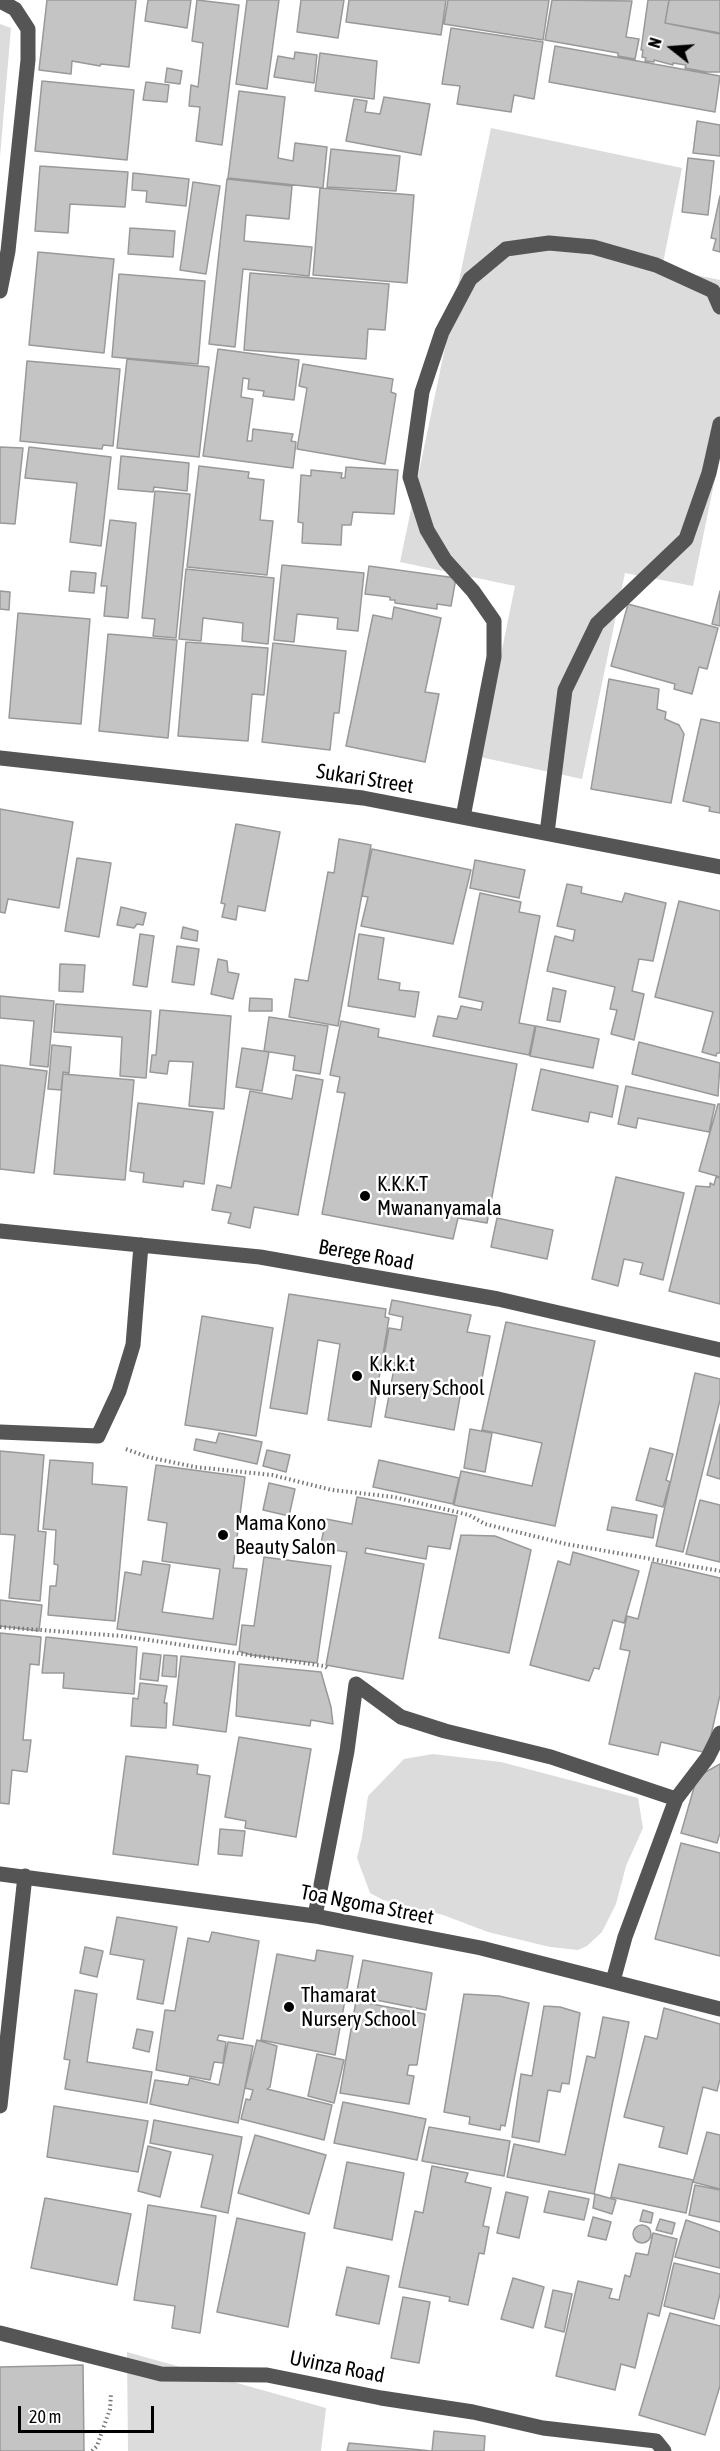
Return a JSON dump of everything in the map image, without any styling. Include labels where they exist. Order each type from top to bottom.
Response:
[{"type":"street","points":[[0,1],[15,9],[28,29],[8,251],[0,291]]},
{"type":"street","points":[[463,817],[494,657],[495,621],[473,591],[445,560],[427,530],[410,477],[422,392],[442,332],[470,279],[506,249],[549,243],[593,247],[656,265],[712,291],[720,307]]},
{"type":"street","points":[[547,833],[565,690],[597,624],[686,539],[709,473],[720,424]]},
{"type":"street","name":"Sukari Street","points":[[0,758],[363,798],[720,867]]},
{"type":"street","name":"Berege Road","points":[[0,1231],[260,1257],[498,1299],[720,1350]]},
{"type":"street","points":[[0,1432],[99,1436],[119,1391],[133,1345],[141,1245]]},
{"type":"street","points":[[315,1916],[347,1751],[356,1684],[401,1717],[445,1731],[551,1757],[676,1799]]},
{"type":"street","points":[[613,1981],[625,1937],[676,1799],[708,1757],[720,1733]]},
{"type":"street","name":"Toa Ngoma Street","points":[[0,1874],[315,1916],[481,1948],[720,2009]]},
{"type":"street","points":[[0,2106],[25,1876]]},
{"type":"street","name":"Uvinza Road","points":[[0,2333],[161,2374],[267,2375],[381,2398],[473,2412],[543,2428],[656,2441],[664,2451]]},
{"type":"path","points":[[99,1436],[120,1447],[171,1462],[195,1467],[272,1475],[332,1490],[394,1497],[469,1515],[485,1524],[567,1544],[720,1571]]},
{"type":"path","points":[[0,1628],[122,1636],[324,1666],[356,1684]]},
{"type":"path","points":[[91,2356],[112,2374],[110,2409],[97,2446],[92,2451]]},
{"type":"shaded area","points":[[0,24],[11,28],[0,157]]},
{"type":"shaded area","points":[[491,128],[682,168],[662,268],[720,280],[720,454],[693,586],[625,573],[582,779],[480,757],[515,586],[400,562]]},
{"type":"shaded area","points":[[433,1754],[501,1762],[638,1798],[643,1828],[626,1866],[616,1904],[602,1932],[587,1946],[578,1950],[550,1947],[488,1932],[443,1915],[383,1900],[370,1893],[357,1858],[368,1796],[404,1759]]},
{"type":"shaded area","points":[[127,2352],[326,2408],[321,2451],[128,2451]]},
{"type":"building","points":[[47,0],[136,0],[129,67],[101,64],[100,66],[72,61],[71,74],[39,70]]},
{"type":"building","points":[[148,0],[191,0],[187,28],[145,21]]},
{"type":"building","points":[[197,0],[239,5],[222,145],[196,141],[200,107],[189,106],[191,85],[198,87],[203,43],[192,41]]},
{"type":"building","points":[[247,0],[279,0],[267,89],[236,84]]},
{"type":"building","points":[[301,0],[344,0],[338,38],[297,32]]},
{"type":"building","points":[[349,0],[446,0],[441,35],[346,22]]},
{"type":"building","points":[[448,0],[549,0],[543,40],[444,24]]},
{"type":"building","points":[[552,0],[632,1],[626,37],[639,39],[635,59],[618,56],[618,53],[545,40]]},
{"type":"building","points":[[648,0],[669,0],[665,23],[720,33],[720,72],[706,72],[685,68],[686,65],[673,63],[673,65],[654,60],[654,62],[645,61],[646,58],[642,57],[643,50],[641,50]]},
{"type":"building","points":[[669,0],[720,0],[720,34],[665,23]]},
{"type":"building","points":[[451,28],[543,42],[534,99],[514,95],[511,112],[457,104],[460,86],[442,84]]},
{"type":"building","points":[[555,46],[720,76],[715,112],[549,82]]},
{"type":"building","points":[[295,52],[317,55],[314,83],[274,77],[278,56],[294,59]]},
{"type":"building","points":[[320,53],[377,61],[374,99],[315,91]]},
{"type":"building","points":[[167,68],[182,71],[180,84],[165,82]]},
{"type":"building","points":[[42,81],[134,90],[127,160],[35,151]]},
{"type":"building","points":[[146,82],[169,85],[167,102],[143,100]]},
{"type":"building","points":[[239,91],[285,97],[278,158],[293,161],[295,143],[327,147],[323,188],[228,178]]},
{"type":"building","points":[[384,97],[430,104],[421,155],[346,141],[354,99],[367,101],[365,112],[380,114]]},
{"type":"building","points":[[697,121],[720,125],[720,156],[693,153]]},
{"type":"building","points":[[331,149],[400,156],[396,191],[327,187]]},
{"type":"building","points":[[688,158],[714,161],[708,215],[682,212]]},
{"type":"building","points":[[40,166],[128,172],[125,207],[70,204],[68,233],[35,231]]},
{"type":"building","points":[[133,173],[189,179],[186,206],[146,202],[147,191],[132,190]]},
{"type":"building","points":[[227,179],[292,186],[289,219],[246,215],[244,241],[312,247],[309,276],[243,269],[235,347],[209,344]]},
{"type":"building","points":[[193,182],[220,186],[206,274],[180,270]]},
{"type":"building","points":[[320,188],[414,195],[407,283],[313,275]]},
{"type":"building","points":[[720,196],[720,252],[713,250],[716,239],[711,238]]},
{"type":"building","points":[[130,228],[175,231],[173,257],[128,254]]},
{"type":"building","points":[[38,252],[114,259],[104,353],[29,345]]},
{"type":"building","points":[[250,273],[389,284],[385,330],[368,329],[366,359],[244,350]]},
{"type":"building","points":[[119,274],[205,281],[198,364],[112,357]]},
{"type":"building","points":[[218,349],[299,360],[294,400],[263,396],[264,391],[248,389],[249,379],[243,378],[241,397],[253,399],[247,441],[252,441],[253,429],[293,434],[291,441],[296,442],[293,468],[203,456]]},
{"type":"building","points":[[127,359],[209,367],[199,457],[117,448]]},
{"type":"building","points":[[27,361],[120,369],[113,446],[103,445],[102,449],[20,441]]},
{"type":"building","points":[[303,364],[393,379],[391,392],[396,394],[385,464],[297,449],[307,388],[299,386]]},
{"type":"building","points":[[0,447],[23,448],[15,524],[0,523]]},
{"type":"building","points":[[29,447],[111,457],[101,546],[70,542],[77,483],[25,478]]},
{"type":"building","points":[[121,456],[189,463],[187,491],[154,487],[153,492],[118,489]]},
{"type":"building","points":[[199,466],[249,472],[248,478],[264,480],[260,520],[273,521],[267,575],[187,567]]},
{"type":"building","points":[[346,467],[398,470],[394,514],[353,512],[351,525],[342,525],[341,545],[302,543],[303,523],[298,522],[301,475],[311,476],[311,470],[342,473],[341,478],[345,478]]},
{"type":"building","points":[[155,491],[190,494],[176,638],[153,636],[155,619],[142,618]]},
{"type":"building","points":[[110,520],[136,523],[128,618],[104,616],[107,586],[101,586]]},
{"type":"building","points":[[282,565],[364,573],[358,631],[337,629],[338,618],[297,614],[294,642],[274,640]]},
{"type":"building","points":[[369,566],[456,578],[451,606],[437,604],[437,609],[395,603],[395,600],[390,600],[390,597],[365,594]]},
{"type":"building","points":[[186,569],[274,578],[268,644],[242,641],[243,623],[203,618],[201,641],[179,639]]},
{"type":"building","points":[[71,571],[96,573],[94,593],[69,591]]},
{"type":"building","points":[[0,591],[10,592],[9,610],[0,609]]},
{"type":"building","points":[[720,591],[720,626],[712,624]]},
{"type":"building","points":[[628,604],[718,628],[707,669],[699,667],[692,694],[674,689],[675,684],[611,666]]},
{"type":"building","points":[[394,607],[441,618],[425,692],[439,694],[425,762],[346,746],[373,615],[392,619]]},
{"type":"building","points":[[18,613],[90,619],[81,724],[9,718]]},
{"type":"building","points":[[108,634],[177,640],[168,738],[99,731]]},
{"type":"building","points":[[186,642],[268,648],[264,695],[252,694],[248,741],[178,736]]},
{"type":"building","points":[[273,643],[346,651],[339,713],[334,713],[330,750],[262,742]]},
{"type":"building","points":[[609,679],[659,689],[657,709],[666,712],[665,719],[679,725],[684,734],[671,803],[591,789]]},
{"type":"building","points":[[701,719],[720,723],[720,813],[709,811],[710,807],[683,801]]},
{"type":"building","points":[[0,809],[73,822],[59,908],[8,899],[5,913],[0,912]]},
{"type":"building","points":[[236,824],[280,832],[265,911],[238,906],[236,920],[222,917],[225,904],[221,903]]},
{"type":"building","points":[[339,839],[371,845],[338,1026],[289,1017],[295,979],[308,981],[328,872],[334,873]]},
{"type":"building","points":[[372,849],[471,870],[453,944],[361,926],[368,897],[362,896]]},
{"type":"building","points":[[77,858],[111,863],[99,937],[65,931]]},
{"type":"building","points":[[475,860],[525,870],[519,898],[470,888]]},
{"type":"building","points":[[567,884],[582,887],[581,893],[622,902],[625,893],[666,903],[653,961],[639,959],[632,991],[644,994],[634,1040],[611,1034],[617,1010],[610,1009],[615,987],[547,971],[555,936],[573,941],[575,930],[557,926]]},
{"type":"building","points":[[480,893],[521,902],[519,912],[540,916],[519,1023],[535,1026],[529,1055],[433,1036],[438,1016],[457,1019],[461,1006],[481,1010],[483,1002],[459,997]]},
{"type":"building","points":[[679,901],[720,911],[720,1053],[716,1056],[702,1052],[713,1012],[655,997]]},
{"type":"building","points":[[121,907],[146,913],[143,925],[137,924],[134,928],[117,925]]},
{"type":"building","points":[[183,927],[198,931],[197,941],[181,938]]},
{"type":"building","points":[[140,934],[154,936],[147,987],[133,985]]},
{"type":"building","points":[[359,934],[384,938],[378,979],[400,983],[399,990],[419,992],[415,1017],[348,1006]]},
{"type":"building","points":[[177,946],[199,949],[194,985],[172,982]]},
{"type":"building","points":[[218,959],[227,961],[228,972],[239,974],[233,999],[211,994]]},
{"type":"building","points":[[60,964],[85,965],[83,992],[59,991]]},
{"type":"building","points":[[553,988],[566,991],[560,1022],[547,1020]]},
{"type":"building","points":[[0,996],[54,1001],[48,1067],[30,1065],[34,1021],[0,1018]]},
{"type":"building","points":[[250,998],[272,999],[272,1011],[249,1011]]},
{"type":"building","points":[[56,1004],[151,1011],[146,1078],[120,1076],[122,1037],[54,1032]]},
{"type":"building","points":[[160,1010],[231,1016],[224,1109],[189,1106],[193,1062],[169,1061],[167,1074],[150,1072],[152,1055],[156,1055]]},
{"type":"building","points":[[269,1017],[328,1026],[320,1074],[293,1070],[295,1056],[264,1051]]},
{"type":"building","points":[[341,1021],[379,1029],[378,1037],[517,1064],[487,1223],[458,1218],[453,1239],[322,1214],[345,1093],[337,1092],[340,1077],[330,1075]]},
{"type":"building","points":[[536,1026],[599,1039],[593,1068],[530,1056]]},
{"type":"building","points":[[639,1042],[720,1063],[718,1096],[632,1074]]},
{"type":"building","points":[[52,1045],[71,1047],[69,1073],[63,1072],[61,1090],[48,1089]]},
{"type":"building","points":[[242,1048],[269,1052],[262,1091],[236,1087]]},
{"type":"building","points":[[0,1065],[47,1071],[34,1173],[0,1169]]},
{"type":"building","points":[[541,1069],[618,1086],[612,1117],[590,1112],[588,1122],[532,1110]]},
{"type":"building","points":[[63,1074],[134,1080],[125,1180],[54,1174]]},
{"type":"building","points":[[296,1075],[323,1080],[298,1215],[254,1207],[250,1228],[228,1223],[231,1213],[212,1210],[217,1185],[231,1188],[250,1091],[292,1099]]},
{"type":"building","points":[[626,1086],[715,1105],[709,1132],[638,1118],[636,1128],[618,1124]]},
{"type":"building","points":[[138,1103],[213,1112],[204,1184],[184,1181],[183,1187],[143,1182],[144,1173],[130,1171]]},
{"type":"building","points":[[718,1104],[720,1104],[720,1177],[699,1171]]},
{"type":"building","points":[[616,1177],[684,1193],[663,1280],[640,1274],[643,1263],[624,1259],[618,1286],[592,1279]]},
{"type":"building","points":[[716,1177],[720,1178],[720,1304],[669,1291],[696,1186],[710,1187],[710,1183],[714,1185]]},
{"type":"building","points":[[497,1218],[553,1230],[547,1259],[491,1247]]},
{"type":"building","name":"K.k.k.t Nursery School","points":[[289,1294],[386,1309],[385,1317],[389,1318],[371,1427],[328,1420],[340,1344],[318,1340],[307,1414],[270,1408]]},
{"type":"building","points":[[392,1300],[471,1315],[467,1332],[490,1336],[480,1389],[462,1386],[454,1430],[385,1417],[395,1363],[383,1361],[389,1328],[401,1330],[403,1317],[389,1314]]},
{"type":"building","points":[[202,1316],[273,1328],[256,1436],[185,1425]]},
{"type":"building","points":[[506,1322],[595,1341],[555,1526],[454,1505],[461,1471],[532,1486],[542,1443],[482,1430]]},
{"type":"building","points":[[695,1373],[720,1379],[720,1400],[683,1552],[656,1546]]},
{"type":"building","points":[[720,1424],[720,1479],[707,1475]]},
{"type":"building","points":[[470,1429],[492,1433],[485,1472],[464,1468]]},
{"type":"building","points":[[219,1433],[262,1442],[257,1464],[194,1450],[196,1439],[216,1443]]},
{"type":"building","points":[[650,1448],[673,1454],[666,1480],[670,1482],[663,1507],[636,1500]]},
{"type":"building","points":[[267,1450],[290,1455],[286,1472],[263,1466]]},
{"type":"building","points":[[0,1451],[44,1455],[38,1531],[46,1532],[40,1601],[9,1598],[15,1535],[0,1534]]},
{"type":"building","points":[[50,1460],[93,1463],[92,1484],[127,1487],[115,1621],[48,1615],[50,1586],[56,1586],[58,1565],[54,1564],[56,1530],[43,1529]]},
{"type":"building","points":[[379,1460],[459,1478],[453,1504],[373,1487]]},
{"type":"building","points":[[156,1465],[245,1477],[233,1568],[247,1569],[236,1645],[117,1629],[125,1572],[141,1575],[143,1561],[170,1565],[162,1612],[213,1619],[220,1569],[162,1561],[167,1523],[148,1520]]},
{"type":"building","points":[[269,1483],[295,1489],[289,1516],[263,1510]]},
{"type":"building","points":[[357,1497],[457,1516],[450,1549],[428,1546],[426,1559],[366,1548],[365,1553],[424,1564],[403,1679],[326,1665],[347,1552],[320,1548],[326,1519],[352,1524]]},
{"type":"building","points":[[700,1500],[720,1505],[720,1562],[686,1554]]},
{"type":"building","points":[[612,1507],[657,1515],[653,1538],[607,1530]]},
{"type":"building","points":[[461,1535],[495,1536],[531,1550],[509,1653],[439,1638]]},
{"type":"building","points":[[573,1552],[639,1571],[624,1623],[613,1620],[599,1669],[594,1668],[589,1681],[530,1665],[558,1561],[570,1565]]},
{"type":"building","points":[[264,1557],[331,1566],[317,1663],[251,1655],[239,1651],[242,1625],[254,1626]]},
{"type":"building","points":[[652,1562],[720,1578],[720,1695],[707,1753],[661,1742],[658,1755],[609,1744],[630,1651],[620,1649],[627,1616],[638,1619]]},
{"type":"building","points":[[0,1600],[42,1605],[39,1631],[0,1626]]},
{"type":"building","points":[[0,1633],[41,1637],[39,1665],[30,1664],[23,1740],[31,1740],[27,1772],[12,1770],[9,1804],[0,1803]]},
{"type":"building","points":[[46,1637],[137,1647],[134,1694],[63,1688],[64,1673],[42,1673]]},
{"type":"building","points":[[143,1653],[161,1655],[158,1681],[140,1679]]},
{"type":"building","points":[[164,1655],[177,1656],[176,1677],[162,1676]]},
{"type":"building","points":[[181,1656],[235,1662],[226,1732],[173,1725]]},
{"type":"building","points":[[239,1664],[321,1672],[331,1707],[333,1724],[311,1720],[310,1726],[236,1716]]},
{"type":"building","points":[[140,1683],[167,1686],[164,1703],[167,1703],[166,1728],[131,1726],[133,1698],[138,1699]]},
{"type":"building","points":[[239,1737],[311,1749],[296,1837],[245,1828],[246,1821],[225,1817]]},
{"type":"building","points":[[126,1756],[198,1765],[197,1774],[210,1776],[198,1865],[113,1854]]},
{"type":"building","points":[[720,1764],[720,1833],[717,1843],[681,1833],[697,1777]]},
{"type":"building","points":[[220,1829],[245,1831],[242,1856],[218,1854]]},
{"type":"building","points":[[681,1843],[720,1853],[720,1956],[655,1939]]},
{"type":"building","points":[[117,1917],[177,1927],[163,2004],[137,1999],[144,1960],[110,1954]]},
{"type":"building","points":[[212,1932],[259,1941],[243,2039],[219,2035],[217,2040],[226,2042],[223,2063],[214,2062],[210,2080],[156,2070],[165,2010],[175,2011],[188,1938],[209,1942]]},
{"type":"building","points":[[85,1947],[103,1951],[97,1977],[80,1973]]},
{"type":"building","points":[[317,1950],[353,1956],[335,2055],[261,2040],[277,1954],[315,1961]]},
{"type":"building","points":[[363,1960],[432,1973],[426,2010],[356,1996]]},
{"type":"building","points":[[75,1990],[97,1994],[87,2062],[152,2072],[147,2103],[65,2089],[70,2060],[64,2059]]},
{"type":"building","points":[[464,1994],[499,1996],[529,2003],[505,2126],[501,2125],[500,2130],[469,2124],[470,2117],[444,2112]]},
{"type":"building","points":[[356,2001],[425,2014],[417,2065],[409,2065],[407,2075],[414,2076],[409,2104],[340,2093]]},
{"type":"building","points":[[544,2006],[560,2007],[580,2013],[569,2084],[562,2083],[560,2092],[548,2090],[539,2142],[512,2137],[521,2074],[532,2076]]},
{"type":"building","points":[[664,2008],[720,2024],[720,2079],[717,2091],[703,2087],[687,2154],[659,2147],[664,2127],[624,2117],[645,2036],[657,2039]]},
{"type":"building","points":[[603,2017],[629,2022],[594,2194],[507,2177],[514,2144],[565,2155],[587,2056],[595,2058]]},
{"type":"building","points":[[137,2029],[153,2032],[149,2052],[133,2048]]},
{"type":"building","points":[[257,2040],[277,2046],[270,2087],[267,2089],[332,2105],[324,2140],[241,2119],[246,2099],[250,2100],[253,2090],[245,2088]]},
{"type":"building","points":[[228,2042],[253,2046],[238,2123],[150,2104],[155,2080],[188,2085],[190,2078],[219,2085]]},
{"type":"building","points":[[317,2054],[344,2060],[334,2103],[308,2096]]},
{"type":"building","points":[[343,2102],[426,2119],[417,2160],[334,2143]]},
{"type":"building","points":[[54,2106],[148,2121],[138,2172],[47,2157]]},
{"type":"building","points":[[154,2120],[242,2137],[228,2213],[201,2207],[213,2155],[150,2143]]},
{"type":"building","points":[[429,2127],[510,2141],[504,2176],[422,2161]]},
{"type":"building","points":[[707,2132],[720,2135],[720,2189],[693,2182]]},
{"type":"building","points":[[255,2135],[326,2155],[309,2214],[238,2193]]},
{"type":"building","points":[[148,2146],[171,2152],[160,2197],[138,2191]]},
{"type":"building","points":[[347,2162],[404,2173],[392,2240],[334,2228]]},
{"type":"building","points":[[619,2164],[693,2180],[686,2213],[611,2197]]},
{"type":"building","points":[[432,2166],[468,2173],[465,2182],[491,2188],[483,2226],[489,2227],[484,2254],[479,2253],[468,2305],[449,2301],[450,2297],[399,2287],[415,2211],[423,2213]]},
{"type":"building","points":[[695,2185],[720,2190],[720,2222],[689,2215]]},
{"type":"building","points":[[549,2191],[589,2199],[584,2220],[544,2212]]},
{"type":"building","points":[[506,2192],[528,2197],[519,2238],[497,2233]]},
{"type":"building","points":[[595,2194],[616,2200],[612,2214],[593,2208]]},
{"type":"building","points":[[45,2198],[131,2214],[117,2285],[31,2268]]},
{"type":"building","points":[[148,2205],[216,2216],[200,2333],[172,2328],[175,2306],[134,2300]]},
{"type":"building","points":[[643,2210],[653,2213],[651,2223],[640,2221]]},
{"type":"building","points":[[593,2217],[611,2222],[606,2240],[588,2236]]},
{"type":"building","points":[[237,2218],[305,2233],[288,2327],[217,2312]]},
{"type":"building","points":[[660,2219],[675,2223],[672,2234],[656,2230]]},
{"type":"building","points":[[686,2220],[720,2232],[720,2268],[675,2257]]},
{"type":"building","points":[[642,2225],[648,2228],[651,2234],[648,2240],[642,2243],[636,2240],[633,2234],[636,2228]]},
{"type":"building","points":[[653,2233],[677,2239],[659,2316],[648,2313],[635,2368],[621,2364],[615,2390],[556,2376],[578,2281],[612,2289],[609,2298],[619,2300],[625,2275],[630,2277],[636,2253],[648,2255]]},
{"type":"building","points":[[674,2263],[720,2274],[720,2294],[714,2319],[664,2306]]},
{"type":"building","points":[[347,2267],[389,2276],[379,2324],[336,2315]]},
{"type":"building","points":[[513,2278],[544,2287],[533,2328],[501,2319]]},
{"type":"building","points":[[553,2290],[572,2294],[564,2332],[545,2327]]},
{"type":"building","points":[[403,2297],[430,2302],[419,2363],[391,2358]]},
{"type":"building","points":[[670,2313],[720,2326],[720,2386],[705,2435],[639,2415]]},
{"type":"building","points":[[83,2365],[84,2451],[0,2451],[0,2367]]},
{"type":"building","points":[[434,2431],[485,2436],[484,2451],[432,2451]]},
{"type":"building","points":[[349,2443],[432,2451],[347,2451]]},
{"type":"place","name":"K.K.K.T Mwananyamala","points":[[365,1196]]},
{"type":"place","name":"K.k.k.t Nursery School","points":[[357,1376]]},
{"type":"place","name":"Mama Kono Beauty Salon","points":[[223,1535]]},
{"type":"place","name":"Thamarat Nursery School","points":[[289,2007]]}]
